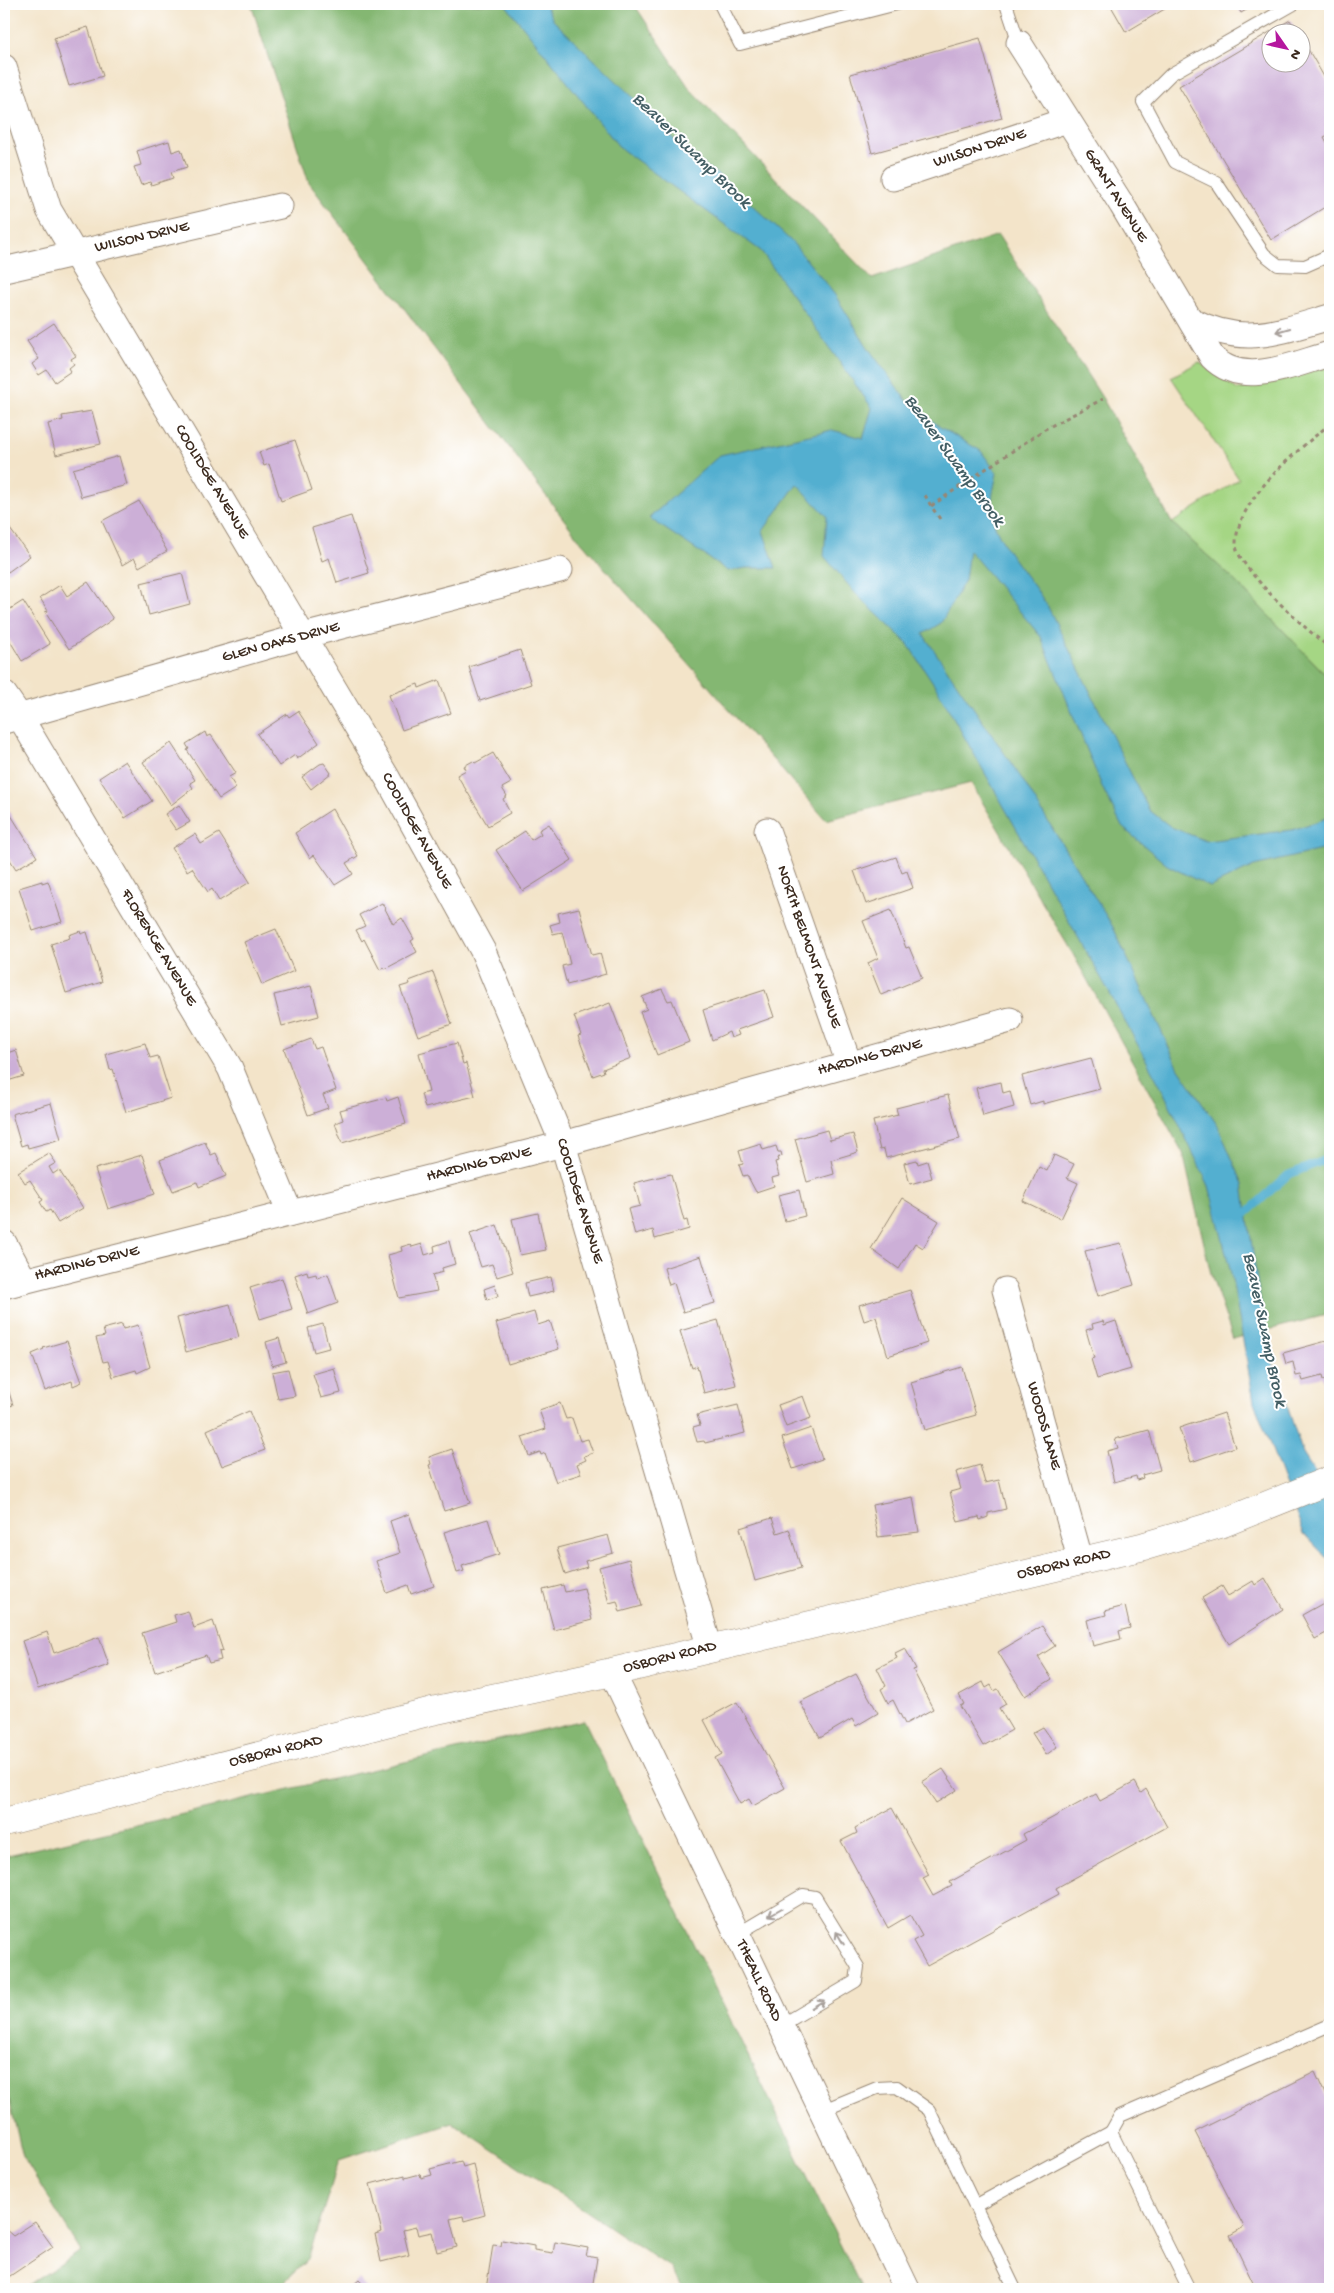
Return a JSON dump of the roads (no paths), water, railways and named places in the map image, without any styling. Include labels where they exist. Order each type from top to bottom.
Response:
[{"type":"street","name":"GRANT AVENUE","points":[[1019,43],[1208,350],[1220,365],[1238,373],[1267,371],[1330,354]]},
{"type":"street","name":"COOLIDGE AVENUE","points":[[4,67],[49,210],[388,779],[483,951],[563,1144],[710,1648]]},
{"type":"street","name":"WILSON DRIVE","points":[[893,178],[1067,120]]},
{"type":"street","name":"WILSON DRIVE","points":[[4,270],[280,206]]},
{"type":"street","points":[[1191,320],[1210,330],[1249,337],[1271,334],[1330,317]]},
{"type":"street","name":"GLEN OAKS DRIVE","points":[[12,719],[303,636],[560,570]]},
{"type":"street","name":"FLORENCE AVENUE","points":[[4,694],[12,719],[230,1068],[290,1213]]},
{"type":"street","name":"NORTH BELMONT AVENUE","points":[[767,830],[849,1064]]},
{"type":"street","name":"HARDING DRIVE","points":[[14,1283],[563,1144],[1010,1020]]},
{"type":"street","points":[[4,1244],[14,1283]]},
{"type":"street","name":"WOODS LANE","points":[[1004,1290],[1081,1562]]},
{"type":"street","name":"OSBORN ROAD","points":[[4,1822],[432,1711],[612,1672],[1081,1562],[1182,1536],[1272,1505],[1330,1480]]},
{"type":"street","name":"THEALL ROAD","points":[[612,1672],[736,1935],[907,2289]]},
{"type":"lane","points":[[720,4],[740,44],[897,4]]},
{"type":"lane","points":[[1006,4],[1019,43]]},
{"type":"lane","points":[[1294,4],[1171,74],[1143,102],[1175,162],[1216,182],[1264,254],[1278,265],[1305,266],[1330,255]]},
{"type":"lane","points":[[736,1935],[803,1895],[815,1897],[858,1967],[856,1982],[780,2026]]},
{"type":"lane","points":[[975,2206],[1111,2132],[1120,2116],[1330,2025]]},
{"type":"lane","points":[[821,2111],[877,2088],[897,2087],[929,2110],[1015,2289]]},
{"type":"lane","points":[[1111,2132],[1190,2289]]},
{"type":"water","points":[[505,4],[545,4],[553,20],[637,101],[683,149],[725,180],[792,242],[835,295],[869,349],[907,401],[940,427],[981,451],[997,473],[992,496],[992,508],[993,520],[998,532],[1049,609],[1149,810],[1171,827],[1206,841],[1292,830],[1330,817],[1330,848],[1254,866],[1210,887],[1167,865],[1122,827],[1103,789],[1041,637],[969,550],[965,580],[941,623],[923,634],[1022,779],[1113,927],[1178,1067],[1218,1126],[1243,1184],[1258,1287],[1274,1366],[1303,1454],[1330,1496],[1330,1561],[1304,1534],[1254,1402],[1231,1273],[1209,1186],[1163,1091],[1104,983],[936,687],[907,643],[856,594],[824,556],[827,516],[797,484],[763,531],[776,568],[746,568],[728,571],[649,518],[720,455],[832,430],[863,438],[872,408],[761,251],[620,148]]},
{"type":"waterway","name":"Beaver Swamp Brook","points":[[1240,1219],[1288,1175],[1330,1158]]}]
